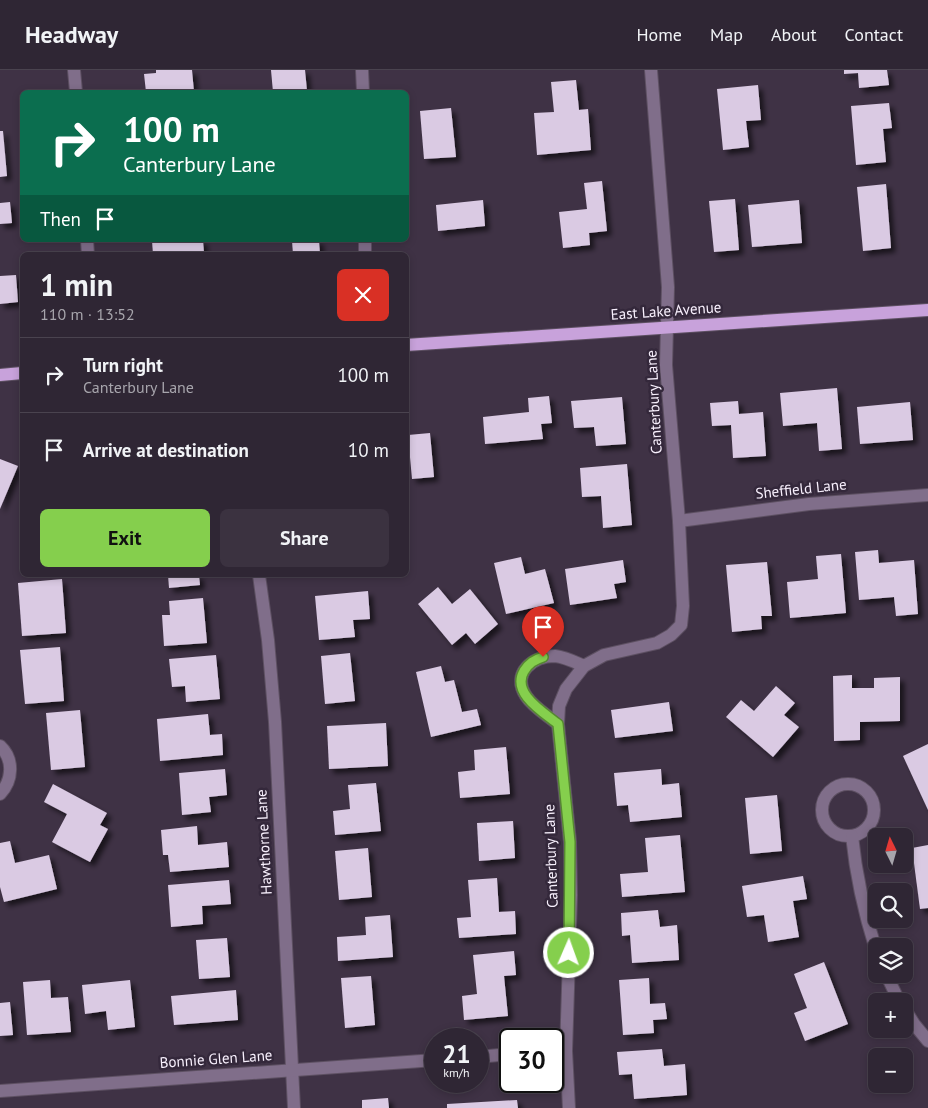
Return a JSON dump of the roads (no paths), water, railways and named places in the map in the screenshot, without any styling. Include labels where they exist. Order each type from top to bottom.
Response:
[{"type":"main road","name":"East Lake Avenue","points":[[409,345],[928,310]]},
{"type":"main road","points":[[0,375],[20,373]]},
{"type":"street","points":[[74,70],[76,90]]},
{"type":"street","points":[[362,70],[363,90]]},
{"type":"street","name":"Canterbury Lane","points":[[569,1108],[566,1051],[571,895],[570,842],[558,724],[559,706],[566,689],[584,666],[604,655],[657,642],[671,635],[681,625],[683,606],[679,521],[666,365],[668,287],[651,70]]},
{"type":"street","name":"Sheffield Lane","points":[[679,521],[809,504],[928,495]]},
{"type":"street","name":"Hawthorne Lane","points":[[259,577],[268,640],[274,722],[294,1108]]},
{"type":"street","points":[[558,724],[542,712],[525,694],[521,682],[522,673],[534,660],[543,657],[557,656],[584,666]]},
{"type":"street","points":[[0,746],[9,758],[11,772],[7,785],[0,794]]},
{"type":"street","points":[[843,784],[855,785],[864,789],[872,800],[874,812],[870,824],[862,832],[852,836],[836,833],[827,825],[823,816],[822,805],[826,796],[834,788],[843,784]]},
{"type":"street","points":[[852,836],[855,867],[863,907],[872,938]]},
{"type":"street","points":[[913,1022],[928,1041]]},
{"type":"street","name":"Bonnie Glen Lane","points":[[0,1091],[424,1061]]}]
